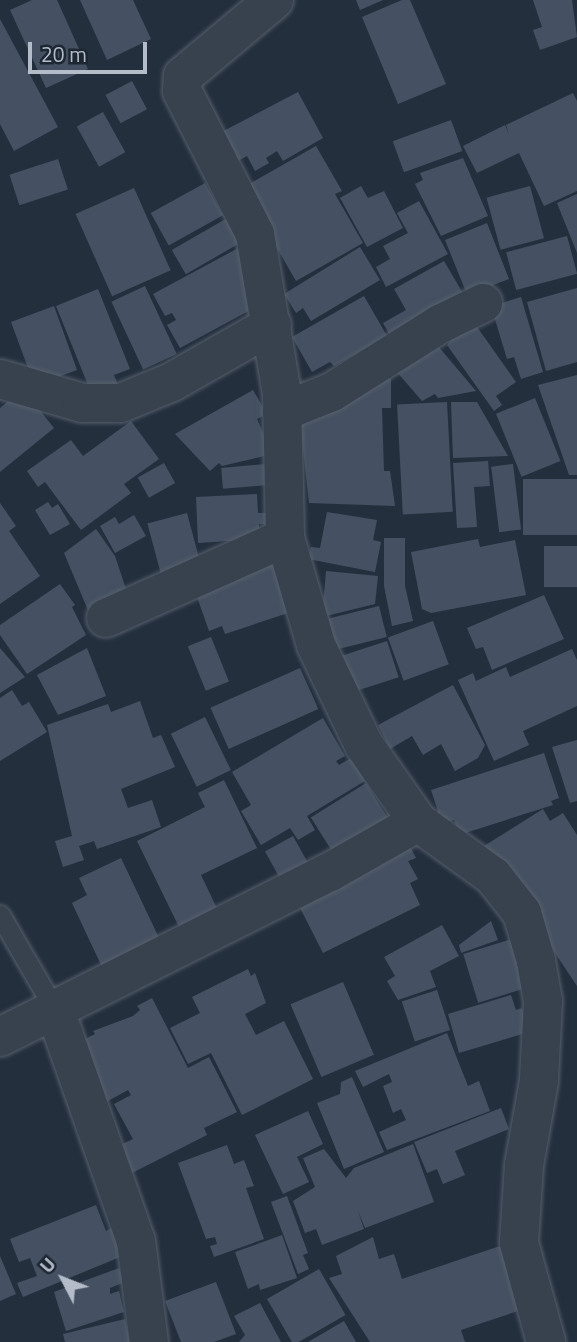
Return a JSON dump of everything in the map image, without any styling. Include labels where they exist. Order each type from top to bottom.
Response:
[{"type":"street","points":[[274,0],[183,76],[182,91],[255,234],[272,325],[282,412],[285,538],[316,645],[364,746],[418,821],[493,876],[522,913],[537,961],[543,1001],[540,1081],[524,1165],[519,1242],[547,1342]]},
{"type":"street","points":[[282,412],[332,392],[440,324],[483,303]]},
{"type":"street","points":[[0,379],[82,403],[121,403],[172,382],[272,325]]},
{"type":"street","points":[[106,618],[285,538]]},
{"type":"street","points":[[0,1037],[330,872],[418,821]]},
{"type":"street","points":[[55,1010],[135,1241],[149,1342]]},
{"type":"lane","points":[[0,915],[55,1010]]},
{"type":"building","points":[[32,0],[57,0],[88,69],[46,88],[10,10]]},
{"type":"building","points":[[80,0],[133,0],[151,39],[107,60]]},
{"type":"building","points":[[356,0],[383,0],[360,10]]},
{"type":"building","points":[[402,0],[410,0],[446,84],[398,104],[362,17]]},
{"type":"building","points":[[533,0],[572,0],[577,37],[540,50],[533,30],[542,27]]},
{"type":"building","points":[[0,19],[58,127],[14,151],[0,124]]},
{"type":"building","points":[[132,81],[147,109],[121,123],[106,95]]},
{"type":"building","points":[[298,92],[323,138],[283,161],[277,151],[266,158],[269,163],[255,171],[247,156],[231,165],[216,135]]},
{"type":"building","points":[[573,93],[577,101],[577,191],[544,206],[519,153],[477,173],[463,146],[505,125],[509,134],[506,125]]},
{"type":"building","points":[[103,112],[125,152],[99,167],[77,127]]},
{"type":"building","points":[[451,120],[462,151],[404,172],[393,141]]},
{"type":"building","points":[[316,146],[342,191],[335,194],[363,243],[296,281],[242,188]]},
{"type":"building","points":[[463,158],[488,216],[441,236],[415,184],[423,180],[420,173]]},
{"type":"building","points":[[58,159],[68,189],[19,205],[9,175]]},
{"type":"building","points":[[205,183],[223,215],[169,245],[151,213]]},
{"type":"building","points":[[361,186],[368,198],[384,191],[403,228],[367,247],[340,198]]},
{"type":"building","points":[[530,186],[544,238],[501,250],[487,198]]},
{"type":"building","points":[[134,188],[171,270],[112,296],[76,214]]},
{"type":"building","points":[[577,194],[577,253],[557,203]]},
{"type":"building","points":[[419,201],[448,254],[386,287],[376,267],[390,259],[383,246],[408,233],[397,213]]},
{"type":"building","points":[[229,217],[243,241],[186,274],[172,250]]},
{"type":"building","points":[[487,223],[509,279],[493,285],[496,292],[470,302],[445,240]]},
{"type":"building","points":[[567,236],[577,274],[516,290],[506,252]]},
{"type":"building","points":[[242,246],[258,306],[180,348],[167,325],[176,320],[172,313],[165,316],[153,294]]},
{"type":"building","points":[[360,247],[380,280],[311,321],[303,308],[296,313],[284,294]]},
{"type":"building","points":[[444,261],[468,302],[394,343],[383,323],[406,310],[394,289]]},
{"type":"building","points":[[145,286],[177,354],[143,370],[111,302]]},
{"type":"building","points":[[577,288],[577,362],[546,371],[527,302]]},
{"type":"building","points":[[98,289],[130,369],[114,375],[120,390],[90,390],[56,306]]},
{"type":"building","points":[[364,296],[387,336],[334,366],[330,362],[312,372],[292,337]]},
{"type":"building","points":[[521,297],[543,372],[521,379],[514,357],[507,359],[494,316],[486,308]]},
{"type":"building","points":[[54,306],[77,370],[55,378],[31,376],[11,322]]},
{"type":"building","points":[[470,317],[516,382],[496,396],[502,405],[494,411],[447,345]]},
{"type":"building","points":[[427,333],[476,391],[438,398],[435,394],[422,401],[390,364]]},
{"type":"building","points":[[577,375],[577,475],[569,475],[538,385]]},
{"type":"building","points":[[373,378],[391,378],[391,408],[382,408],[384,471],[390,471],[395,506],[309,503],[299,413]]},
{"type":"building","points":[[23,389],[54,428],[0,472],[0,408]]},
{"type":"building","points":[[253,390],[267,414],[257,419],[273,454],[222,466],[219,463],[210,471],[175,434]]},
{"type":"building","points":[[535,398],[560,461],[522,477],[496,414]]},
{"type":"building","points":[[447,402],[453,512],[403,514],[397,405]]},
{"type":"building","points":[[451,402],[477,402],[508,456],[453,458]]},
{"type":"building","points":[[131,421],[159,459],[124,484],[131,493],[81,530],[45,482],[38,487],[27,471],[71,440],[83,456]]},
{"type":"building","points":[[488,461],[490,486],[474,487],[477,527],[457,528],[453,463]]},
{"type":"building","points":[[164,463],[175,483],[149,498],[138,478]]},
{"type":"building","points":[[266,464],[268,485],[223,489],[221,468]]},
{"type":"building","points":[[513,464],[521,530],[499,532],[491,467]]},
{"type":"building","points":[[523,479],[577,479],[577,535],[523,535]]},
{"type":"building","points":[[257,494],[258,513],[269,513],[270,524],[259,524],[260,539],[198,543],[196,497]]},
{"type":"building","points":[[48,502],[52,508],[58,504],[70,524],[50,535],[35,510]]},
{"type":"building","points":[[0,503],[16,526],[9,531],[40,576],[0,604]]},
{"type":"building","points":[[327,512],[377,520],[373,540],[381,542],[375,572],[308,559],[311,547],[320,548]]},
{"type":"building","points":[[187,513],[203,573],[163,583],[147,524]]},
{"type":"building","points":[[134,515],[146,536],[115,553],[100,526],[115,517],[119,524]]},
{"type":"building","points":[[96,529],[115,556],[130,601],[90,615],[64,553]]},
{"type":"building","points":[[384,538],[405,538],[405,586],[413,621],[392,626],[384,586]]},
{"type":"building","points":[[478,539],[480,547],[515,540],[526,595],[431,613],[422,609],[411,552]]},
{"type":"building","points":[[544,546],[577,546],[577,587],[544,587]]},
{"type":"building","points":[[275,564],[291,612],[225,634],[222,626],[209,631],[195,591]]},
{"type":"building","points":[[326,571],[378,576],[375,604],[322,617]]},
{"type":"building","points":[[60,584],[75,605],[72,607],[86,635],[27,674],[0,635],[0,625]]},
{"type":"building","points":[[544,595],[564,639],[492,670],[483,647],[476,649],[467,628]]},
{"type":"building","points":[[379,606],[387,637],[329,651],[322,620]]},
{"type":"building","points":[[433,621],[449,664],[404,681],[388,637]]},
{"type":"building","points":[[211,637],[229,682],[206,691],[188,646]]},
{"type":"building","points":[[387,641],[399,677],[351,693],[339,656]]},
{"type":"building","points":[[0,648],[25,677],[0,693]]},
{"type":"building","points":[[87,648],[106,696],[58,715],[37,675]]},
{"type":"building","points":[[572,649],[577,660],[577,706],[523,731],[529,745],[494,761],[458,680],[473,673],[476,681],[506,667],[510,677]]},
{"type":"building","points":[[300,668],[318,709],[229,749],[210,708]]},
{"type":"building","points":[[453,685],[485,745],[478,758],[455,771],[441,744],[423,755],[412,736],[390,749],[378,725]]},
{"type":"building","points":[[12,690],[22,706],[29,702],[47,732],[0,761],[0,698]]},
{"type":"building","points":[[140,701],[153,738],[161,735],[175,767],[121,789],[128,808],[152,800],[161,827],[97,849],[94,841],[79,846],[84,860],[63,867],[55,841],[72,836],[47,725],[108,704],[111,712]]},
{"type":"building","points":[[205,717],[231,770],[197,787],[171,734]]},
{"type":"building","points":[[323,718],[345,756],[336,761],[339,765],[351,758],[365,781],[307,816],[315,830],[298,840],[290,828],[261,845],[241,811],[251,805],[232,772]]},
{"type":"building","points":[[577,740],[577,801],[570,803],[552,747]]},
{"type":"building","points":[[544,753],[559,798],[551,801],[553,805],[459,835],[454,820],[442,824],[431,790]]},
{"type":"building","points":[[224,780],[257,848],[201,875],[223,921],[179,927],[137,841],[205,807],[198,793]]},
{"type":"building","points":[[366,783],[395,830],[340,864],[311,817]]},
{"type":"building","points":[[543,809],[550,821],[563,813],[577,835],[577,986],[484,846]]},
{"type":"building","points":[[293,836],[315,875],[287,891],[265,852]]},
{"type":"building","points":[[409,844],[416,858],[408,861],[418,879],[410,883],[420,905],[323,953],[296,900]]},
{"type":"building","points":[[121,858],[160,940],[102,967],[72,903],[87,895],[79,878]]},
{"type":"building","points":[[491,921],[498,940],[461,953],[459,945]]},
{"type":"building","points":[[442,925],[459,956],[430,971],[436,987],[398,1000],[387,981],[395,976],[384,957]]},
{"type":"building","points":[[512,939],[527,988],[478,1003],[463,954]]},
{"type":"building","points":[[248,969],[251,976],[255,973],[266,1003],[245,1014],[256,1035],[284,1021],[313,1079],[242,1115],[211,1053],[188,1064],[170,1028],[200,1013],[192,997]]},
{"type":"building","points":[[343,982],[374,1055],[321,1077],[291,1004]]},
{"type":"building","points":[[437,990],[450,1030],[415,1041],[402,1001]]},
{"type":"building","points":[[511,995],[516,1010],[522,1008],[529,1032],[459,1053],[448,1014]]},
{"type":"building","points":[[152,998],[188,1068],[209,1057],[237,1112],[204,1128],[207,1135],[130,1174],[116,1147],[133,1139],[114,1104],[131,1095],[128,1090],[106,1102],[80,1049],[88,1045],[85,1039],[95,1034],[93,1031],[133,1016],[140,1010],[137,1006]]},
{"type":"building","points":[[447,1033],[468,1086],[479,1081],[490,1111],[387,1150],[379,1132],[406,1120],[401,1109],[393,1113],[383,1086],[392,1082],[389,1074],[363,1087],[355,1071]]},
{"type":"building","points":[[352,1077],[384,1152],[344,1169],[317,1103],[340,1094],[341,1082]]},
{"type":"building","points":[[501,1108],[509,1129],[455,1151],[465,1175],[443,1184],[437,1169],[427,1173],[414,1142]]},
{"type":"building","points":[[308,1111],[323,1144],[297,1157],[309,1182],[283,1194],[255,1135]]},
{"type":"building","points":[[413,1144],[434,1202],[365,1228],[358,1211],[364,1229],[322,1245],[316,1229],[305,1233],[293,1201],[315,1187],[303,1158],[324,1149],[346,1178],[354,1168]]},
{"type":"building","points":[[227,1145],[234,1164],[244,1160],[254,1186],[246,1188],[264,1239],[214,1257],[210,1246],[217,1244],[215,1237],[206,1239],[178,1163]]},
{"type":"building","points":[[287,1196],[308,1253],[303,1255],[309,1269],[298,1274],[271,1202]]},
{"type":"building","points":[[96,1205],[106,1231],[114,1227],[125,1255],[23,1297],[17,1283],[37,1276],[30,1258],[19,1262],[10,1239]]},
{"type":"building","points":[[282,1235],[297,1278],[260,1290],[259,1284],[248,1289],[235,1252]]},
{"type":"building","points":[[373,1237],[379,1259],[394,1254],[402,1279],[506,1244],[527,1308],[461,1330],[465,1342],[370,1342],[329,1278],[342,1274],[336,1256]]},
{"type":"building","points":[[0,1256],[16,1294],[0,1301]]},
{"type":"building","points":[[119,1268],[125,1282],[110,1288],[110,1294],[119,1291],[124,1312],[66,1331],[54,1292]]},
{"type":"building","points":[[319,1269],[346,1315],[299,1342],[292,1342],[267,1299]]},
{"type":"building","points":[[216,1282],[236,1334],[214,1342],[181,1342],[165,1301]]},
{"type":"building","points":[[260,1303],[281,1342],[239,1342],[245,1335],[234,1316]]},
{"type":"building","points":[[125,1319],[130,1342],[65,1342],[63,1334]]},
{"type":"building","points":[[344,1321],[356,1342],[308,1342]]}]
